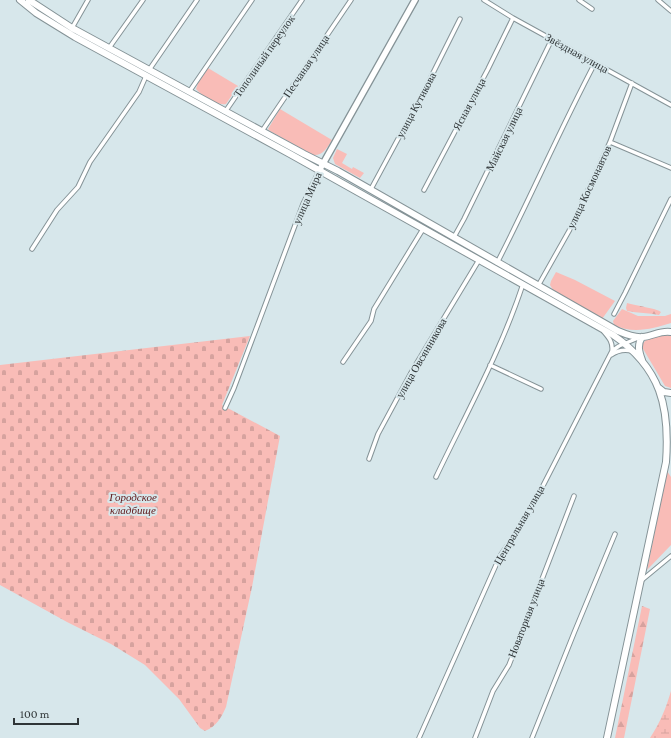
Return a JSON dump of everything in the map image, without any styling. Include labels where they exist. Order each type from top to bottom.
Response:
[{"type":"main road","points":[[20,0],[52,23],[147,73],[319,171],[523,284],[624,343],[643,362],[658,388],[663,401],[667,426],[666,462]]},
{"type":"main road","points":[[30,0],[72,28],[109,48],[147,73],[189,92],[371,189],[497,263],[618,331],[642,337],[669,330]]},
{"type":"main road","name":"улица Мира","points":[[319,171],[415,0]]},
{"type":"main road","points":[[642,337],[639,342],[639,349],[643,362]]},
{"type":"main road","points":[[658,388],[671,394]]},
{"type":"main road","points":[[607,738],[671,441]]},
{"type":"street","points":[[72,28],[88,0]]},
{"type":"street","points":[[109,48],[143,0]]},
{"type":"street","points":[[32,249],[56,210],[78,187],[90,162],[139,92],[147,73],[197,0]]},
{"type":"street","points":[[189,92],[252,0]]},
{"type":"street","name":"Тополиный переулок","points":[[225,112],[302,0]]},
{"type":"street","name":"Песчаная улица","points":[[262,131],[351,0]]},
{"type":"street","name":"Звёздная улица","points":[[484,0],[513,18],[671,105]]},
{"type":"street","points":[[579,0],[592,9]]},
{"type":"street","points":[[658,0],[671,11]]},
{"type":"street","name":"Ясная улица","points":[[424,190],[513,18]]},
{"type":"street","name":"улица Кутикова","points":[[371,189],[425,89],[460,19]]},
{"type":"street","name":"Майская улица","points":[[454,238],[552,39]]},
{"type":"street","points":[[497,263],[525,209],[570,110],[595,63]]},
{"type":"street","name":"улица Космонавтов","points":[[538,286],[569,231],[610,142],[632,83]]},
{"type":"street","points":[[610,142],[671,168]]},
{"type":"street","name":"улица Мира","points":[[225,408],[234,388],[303,204],[319,171]]},
{"type":"street","points":[[614,314],[671,199]]},
{"type":"street","points":[[343,362],[371,321],[374,309],[424,229]]},
{"type":"street","name":"улица Овсянникова","points":[[368,458],[378,434],[408,378],[479,260]]},
{"type":"street","points":[[436,477],[514,312],[523,284]]},
{"type":"street","points":[[602,329],[610,338],[612,352]]},
{"type":"street","name":"Центральная улица","points":[[419,738],[500,556],[528,515],[609,357],[618,346],[642,337]]},
{"type":"street","points":[[609,357],[619,350],[633,351]]},
{"type":"street","points":[[490,365],[541,389]]},
{"type":"street","name":"Новаторная улица","points":[[475,738],[493,691],[508,665],[574,496]]},
{"type":"street","points":[[532,738],[615,534]]},
{"type":"street","points":[[642,580],[671,556]]},
{"type":"green space","points":[[208,68],[238,86],[226,104],[210,100],[196,89],[198,83]]},
{"type":"green space","points":[[280,109],[332,140],[322,153],[313,155],[268,129]]},
{"type":"green space","points":[[337,149],[347,154],[342,163],[352,169],[353,167],[364,173],[360,178],[335,164],[333,158]]},
{"type":"green space","points":[[556,272],[575,280],[615,301],[602,319],[553,290],[550,285]]},
{"type":"green space","points":[[627,303],[655,309],[661,312],[659,315],[627,311]]},
{"type":"green space","points":[[622,309],[638,316],[665,316],[671,314],[671,323],[642,330],[621,328],[614,325],[613,321]]},
{"type":"green space","name":"Городское кладбище","points":[[250,336],[222,405],[280,436],[252,587],[226,707],[213,727],[205,731],[200,728],[179,699],[145,665],[111,644],[67,622],[0,585],[0,365]]},
{"type":"green space","points":[[655,336],[671,336],[671,388],[665,386],[642,347],[643,343],[648,339]]},
{"type":"green space","points":[[667,471],[671,477],[671,545],[647,570]]},
{"type":"green space","points":[[642,606],[650,609],[624,738],[615,738]]},
{"type":"green space","points":[[671,691],[671,738],[650,738],[657,727]]}]
